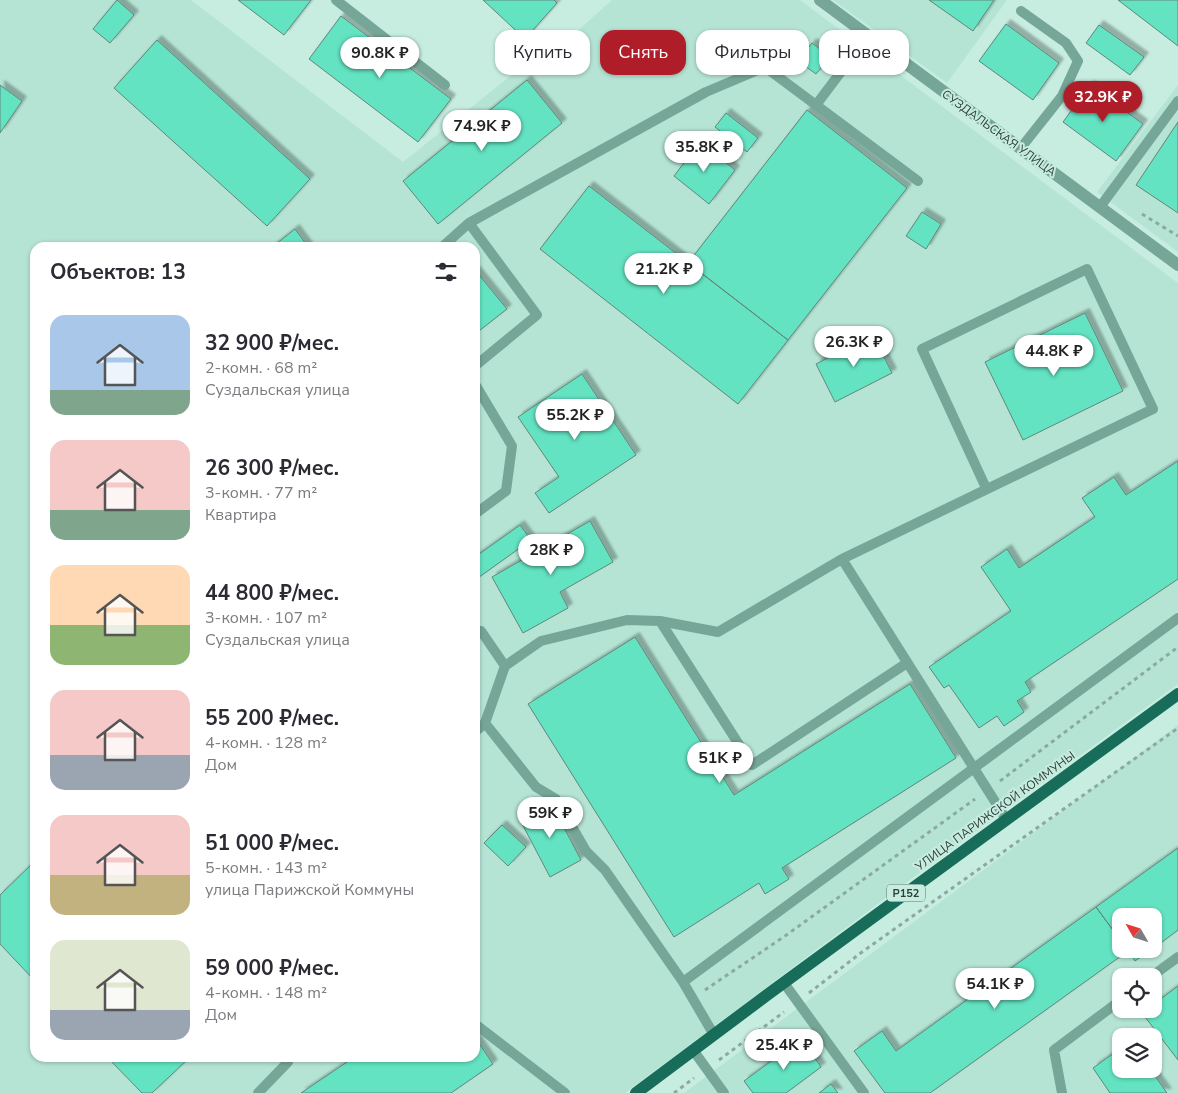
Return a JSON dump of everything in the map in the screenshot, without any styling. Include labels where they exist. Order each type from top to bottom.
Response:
[{"type":"main road","name":"УЛИЦА ПАРИЖСКОЙ КОММУНЫ","points":[[636,1093],[1178,694]]},
{"type":"street","name":"СУЗДАЛЬСКАЯ УЛИЦА","points":[[822,1],[860,30]]},
{"type":"street","name":"СУЗДАЛЬСКАЯ УЛИЦА","points":[[909,66],[1178,265]]},
{"type":"lane","points":[[336,0],[445,85]]},
{"type":"lane","points":[[1020,149],[1062,96],[1078,61],[1066,44],[1021,11]]},
{"type":"lane","points":[[448,242],[469,223],[706,92],[765,67],[918,181]]},
{"type":"lane","points":[[816,105],[839,75]]},
{"type":"lane","points":[[1100,207],[1178,100]]},
{"type":"lane","points":[[469,223],[537,315],[480,362]]},
{"type":"lane","points":[[480,728],[485,723],[504,666],[541,641],[627,620],[660,621],[718,632],[842,559],[986,488],[1154,409],[1087,269],[922,349],[986,488]]},
{"type":"lane","points":[[480,392],[512,446],[506,491],[480,510]]},
{"type":"lane","points":[[842,559],[1006,820]]},
{"type":"lane","points":[[683,982],[1178,618]]},
{"type":"lane","points":[[660,621],[752,765],[907,663]]},
{"type":"lane","points":[[480,631],[504,666]]},
{"type":"lane","points":[[485,723],[536,787],[556,799],[586,851],[605,870],[683,982],[714,1035]]},
{"type":"lane","points":[[1162,969],[1178,957]]},
{"type":"lane","points":[[784,983],[864,1093]]},
{"type":"lane","points":[[1062,1093],[1054,1050],[1112,1007]]},
{"type":"lane","points":[[480,1028],[565,1093]]},
{"type":"lane","points":[[693,1050],[724,1093]]},
{"type":"lane","points":[[258,1093],[288,1062]]},
{"type":"path","points":[[693,998],[785,936],[987,790],[1178,648]]},
{"type":"path","points":[[674,1093],[862,952],[1178,728]]},
{"type":"shaded area","points":[[0,0],[191,0],[403,162],[512,75],[590,75],[590,30],[578,30],[612,0],[800,0],[840,30],[819,30],[819,75],[900,75],[1178,283],[1178,684],[915,876],[625,1093],[0,1093]]},
{"type":"shaded area","points":[[833,0],[1007,0],[947,83],[909,55],[909,30],[874,30]]},
{"type":"shaded area","points":[[1178,85],[1178,252],[1097,192]]},
{"type":"shaded area","points":[[1178,725],[1178,1093],[684,1093]]},
{"type":"building","points":[[117,0],[134,15],[110,43],[93,29]]},
{"type":"building","points":[[238,0],[311,0],[284,35]]},
{"type":"building","points":[[483,0],[554,0],[557,3],[533,30],[515,30]]},
{"type":"building","points":[[929,0],[994,0],[973,31]]},
{"type":"building","points":[[1118,0],[1178,0],[1178,46]]},
{"type":"building","points":[[341,16],[451,99],[418,142],[309,59]]},
{"type":"building","points":[[1006,24],[1059,63],[1033,100],[979,61]]},
{"type":"building","points":[[1099,25],[1144,57],[1130,75],[1086,43]]},
{"type":"building","points":[[157,40],[310,179],[267,226],[114,88]]},
{"type":"building","points":[[812,43],[819,48],[819,70],[816,74],[809,69],[809,47]]},
{"type":"building","points":[[527,80],[562,123],[438,224],[403,181]]},
{"type":"building","points":[[0,85],[22,101],[0,133]]},
{"type":"building","points":[[1090,85],[1143,124],[1116,161],[1063,122]]},
{"type":"building","points":[[807,110],[907,188],[788,340],[688,263]]},
{"type":"building","points":[[726,113],[758,138],[747,152],[715,127]]},
{"type":"building","points":[[1178,122],[1178,213],[1136,185]]},
{"type":"building","points":[[700,142],[735,170],[709,204],[674,176]]},
{"type":"building","points":[[589,186],[788,340],[738,404],[540,249]]},
{"type":"building","points":[[922,212],[941,224],[926,249],[906,236]]},
{"type":"building","points":[[295,229],[305,242],[279,242]]},
{"type":"building","points":[[480,276],[507,309],[480,330]]},
{"type":"building","points":[[1085,313],[1123,391],[1023,440],[985,362]]},
{"type":"building","points":[[873,335],[892,373],[835,402],[816,364]]},
{"type":"building","points":[[582,374],[636,455],[549,513],[535,493],[559,477],[518,417]]},
{"type":"building","points":[[1178,461],[1178,579],[1025,682],[1031,692],[1017,701],[1024,712],[1004,726],[997,716],[979,728],[949,685],[944,688],[929,667],[1011,611],[981,567],[1007,549],[1019,568],[1095,517],[1082,498],[1114,477],[1126,495]]},
{"type":"building","points":[[590,521],[613,562],[560,592],[568,608],[523,633],[492,577]]},
{"type":"building","points":[[520,525],[531,540],[480,576],[480,553]]},
{"type":"building","points":[[635,637],[734,795],[910,684],[956,758],[782,868],[789,879],[765,894],[759,883],[674,937],[528,704]]},
{"type":"building","points":[[550,801],[581,860],[550,877],[519,818]]},
{"type":"building","points":[[502,825],[526,847],[508,866],[484,843]]},
{"type":"building","points":[[1178,848],[1178,930],[1162,942],[1162,908],[1112,908],[1112,929],[1096,907]]},
{"type":"building","points":[[30,866],[30,976],[0,944],[0,895]]},
{"type":"building","points":[[1096,907],[1112,929],[1112,958],[1118,958],[930,1093],[885,1093],[854,1051],[882,1031],[896,1051]]},
{"type":"building","points":[[1178,986],[1178,1060],[1162,1039],[1162,1028],[1153,1028],[1146,1018],[1162,1018],[1162,998]]},
{"type":"building","points":[[801,1039],[821,1067],[786,1093],[753,1093],[744,1081]]},
{"type":"building","points":[[480,1045],[493,1064],[451,1093],[301,1093],[347,1062],[480,1062]]},
{"type":"building","points":[[1112,1054],[1112,1078],[1156,1078],[1167,1093],[1110,1093],[1093,1068]]},
{"type":"building","points":[[112,1062],[185,1062],[152,1093],[142,1093]]},
{"type":"building","points":[[831,1084],[838,1093],[819,1093]]}]
